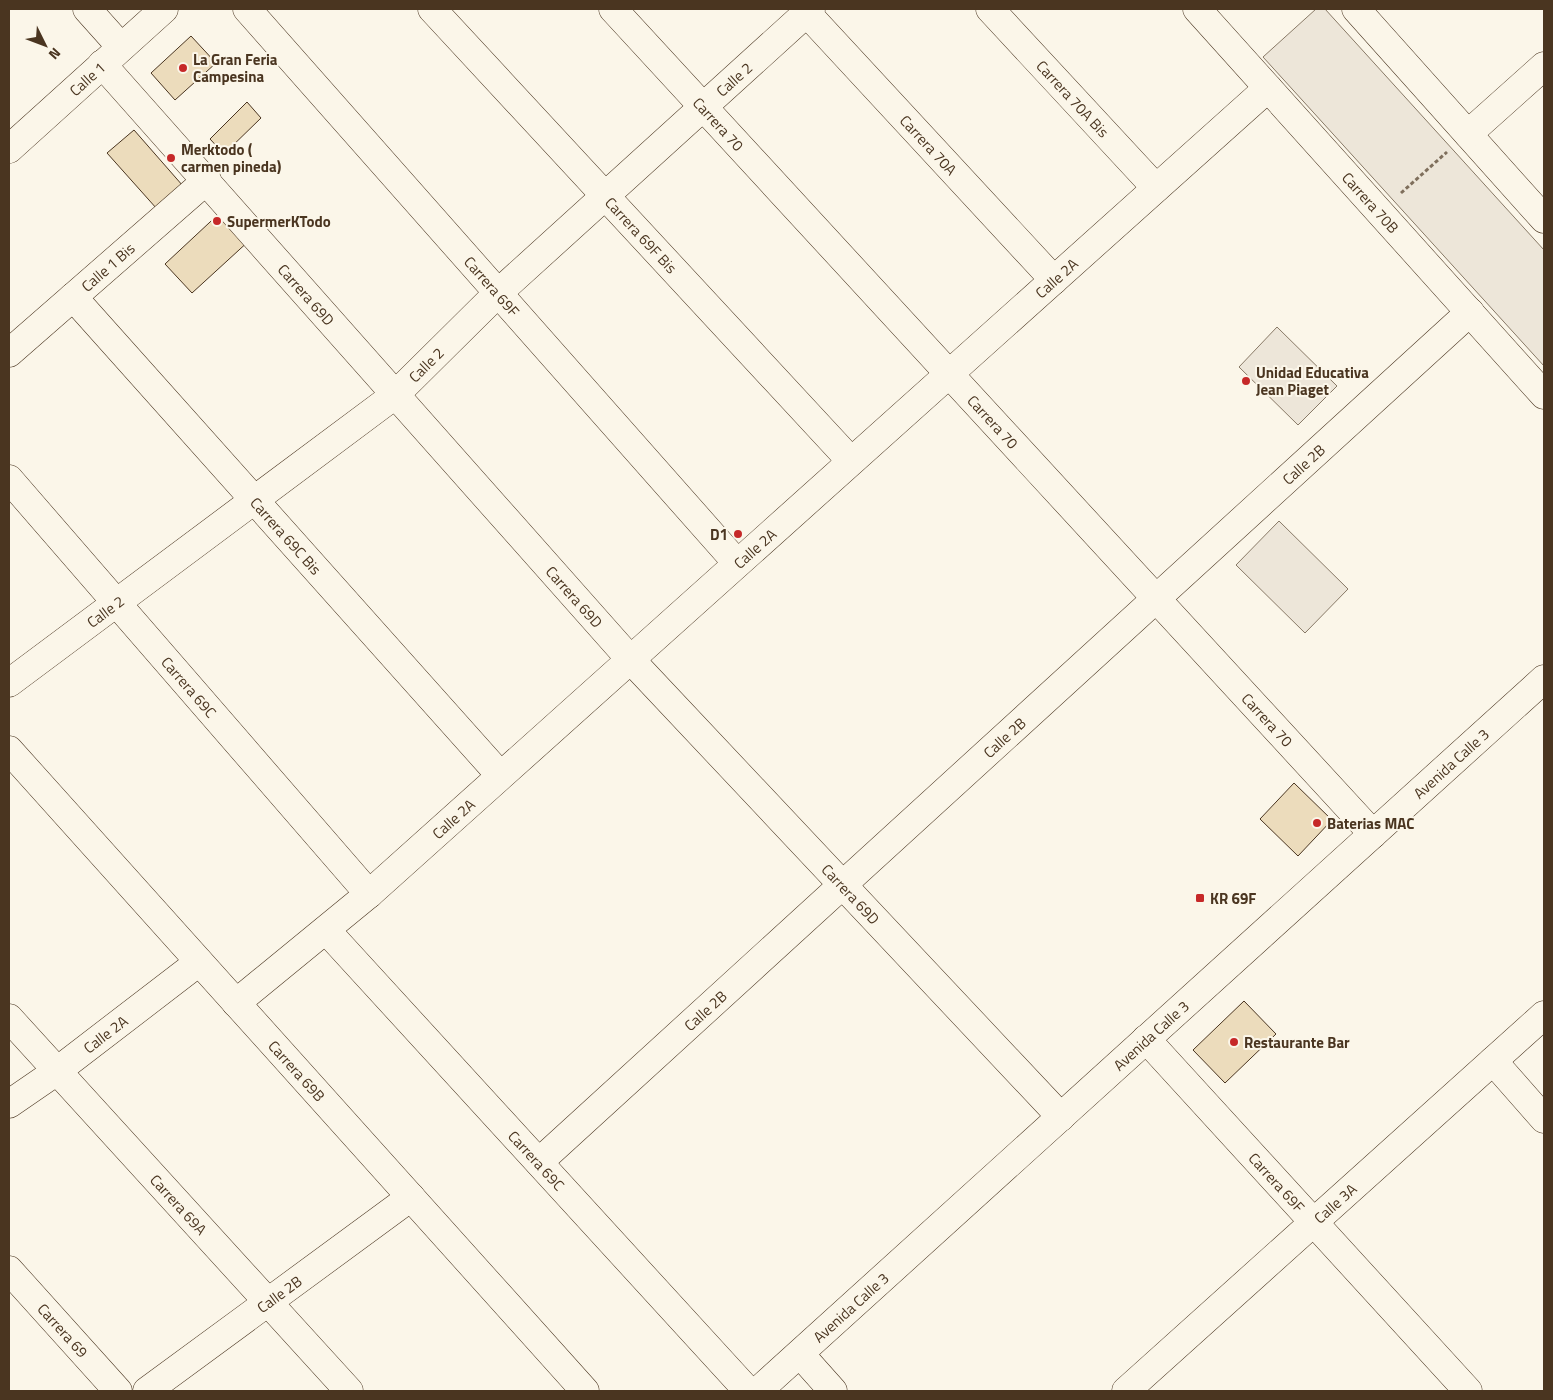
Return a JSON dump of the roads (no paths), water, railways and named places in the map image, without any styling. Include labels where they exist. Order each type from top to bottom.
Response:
[{"type":"street","name":"Carrera 69D","points":[[86,9],[112,56],[207,180],[395,395],[630,659],[1061,1117]]},
{"type":"street","name":"Calle 1","points":[[9,149],[164,9]]},
{"type":"street","name":"Carrera 69F","points":[[247,9],[497,294],[737,563]]},
{"type":"street","name":"Carrera 69F Bis","points":[[432,9],[851,460]]},
{"type":"street","name":"Carrera 70","points":[[613,9],[1373,834]]},
{"type":"street","name":"Carrera 70A Bis","points":[[990,9],[1156,188]]},
{"type":"street","name":"Carrera 70B","points":[[1197,9],[1544,395]]},
{"type":"street","points":[[1356,9],[1544,219]]},
{"type":"street","name":"Calle 2","points":[[9,683],[395,395],[497,294],[704,107],[807,10]]},
{"type":"street","name":"Carrera 70A","points":[[807,10],[1054,280]]},
{"type":"street","points":[[1468,134],[1544,66]]},
{"type":"street","name":"Calle 2A","points":[[236,1003],[369,894],[1268,88]]},
{"type":"street","name":"Calle 1 Bis","points":[[9,353],[207,180]]},
{"type":"street","name":"Carrera 69C Bis","points":[[73,297],[500,776]]},
{"type":"street","name":"Calle 2B","points":[[539,1162],[1470,312]]},
{"type":"street","name":"Carrera 69C","points":[[9,479],[369,894]]},
{"type":"street","name":"Avenida Calle 3","points":[[758,1391],[1544,678]]},
{"type":"street","name":"Carrera 69B","points":[[9,750],[585,1391]]},
{"type":"street","name":"Carrera 69C","points":[[326,930],[748,1391]]},
{"type":"street","name":"Calle 2A","points":[[9,1104],[56,1071],[199,962]]},
{"type":"street","name":"Calle 3A","points":[[1136,1388],[1313,1222],[1544,1015]]},
{"type":"street","name":"Carrera 69A","points":[[9,1018],[349,1391]]},
{"type":"street","name":"Carrera 69F","points":[[1146,1039],[1468,1391]]},
{"type":"street","points":[[1493,1061],[1544,1119]]},
{"type":"street","name":"Calle 2B","points":[[147,1391],[269,1304],[411,1197]]},
{"type":"street","name":"Carrera 69","points":[[9,1270],[118,1391]]},
{"type":"street","points":[[800,1354],[833,1391]]},
{"type":"place","name":"La Gran Feria Campesina","points":[[183,68]]},
{"type":"place","name":"Merktodo ( carmen pineda)","points":[[171,158]]},
{"type":"place","name":"SupermerKTodo","points":[[217,221]]},
{"type":"place","name":"Unidad Educativa Jean Piaget","points":[[1246,381]]},
{"type":"place","name":"D1","points":[[738,534]]},
{"type":"place","name":"Baterias MAC","points":[[1317,823]]},
{"type":"place","name":"KR 69F","points":[[1200,898]]},
{"type":"place","name":"Restaurante Bar","points":[[1234,1042]]}]
